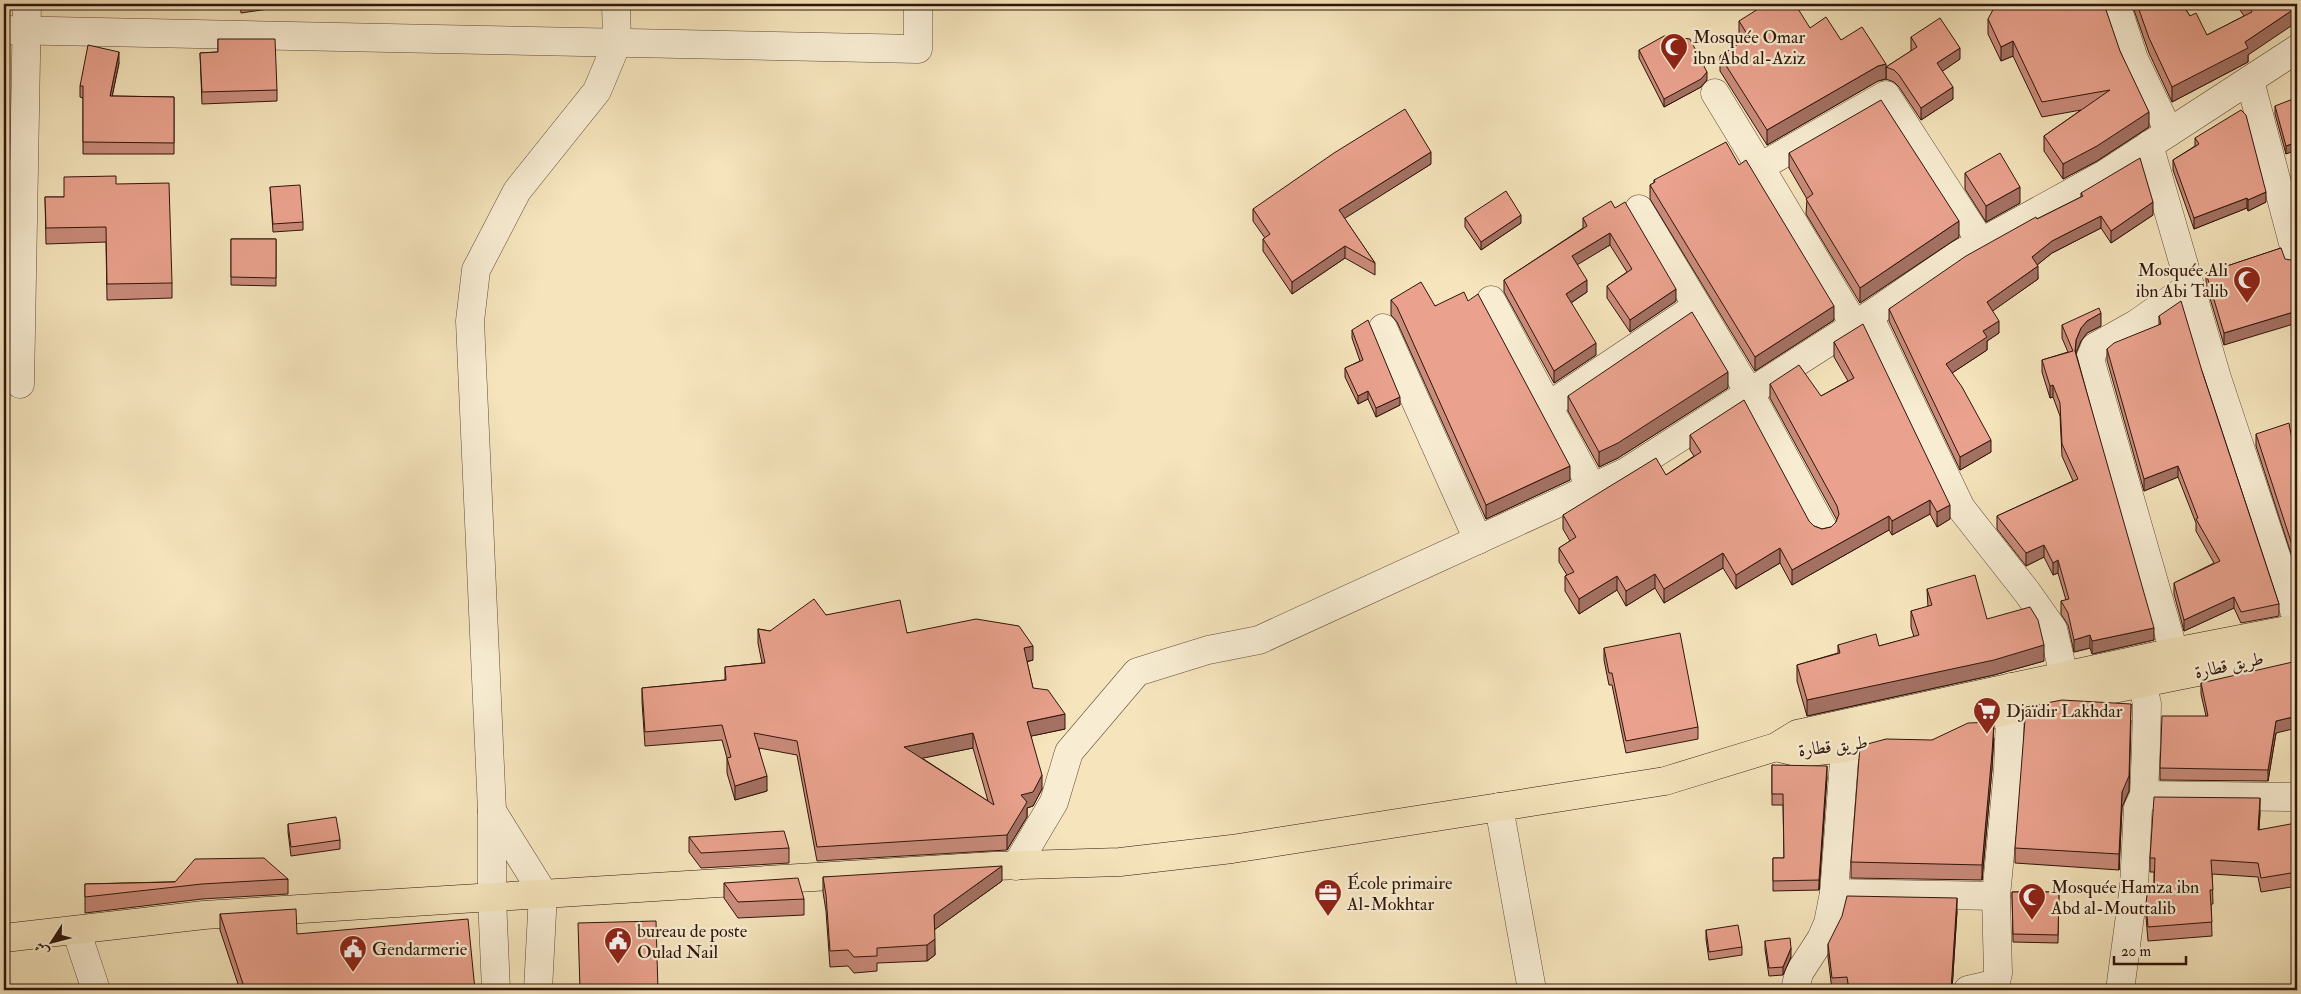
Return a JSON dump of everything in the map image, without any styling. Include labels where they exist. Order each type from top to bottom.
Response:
[{"type":"main road","name":"طريق قطارة","points":[[1499,807],[1665,782],[1776,748],[1800,753],[1840,737],[2139,672],[2174,652],[2297,628]]},
{"type":"main road","name":"طريق قطارة","points":[[2010,699],[2064,676],[2139,672],[2297,652]]},
{"type":"main road","points":[[4,938],[204,915],[492,898],[542,893],[1016,866],[1120,862],[1232,849],[1499,807]]},
{"type":"street","points":[[496,990],[492,898],[492,811],[470,321],[476,270],[517,191],[597,91],[617,43],[616,4]]},
{"type":"street","points":[[20,384],[19,21],[617,43],[918,49],[918,4]]},
{"type":"street","points":[[2116,4],[2159,138],[2190,286],[2217,378],[2297,619]]},
{"type":"street","points":[[1016,866],[1054,802],[1070,752],[1137,672],[1208,650],[1259,640],[1626,472],[1958,255],[2104,174],[2297,49]]},
{"type":"street","points":[[2250,81],[2297,258]]},
{"type":"street","points":[[1715,93],[1760,167],[1861,320],[1961,508],[2028,592],[2053,629],[2064,676]]},
{"type":"street","points":[[1760,167],[1886,95],[1981,242]]},
{"type":"street","points":[[1639,209],[1749,392],[1823,528]]},
{"type":"street","points":[[2174,652],[2090,359],[2095,347],[2136,324],[2190,286]]},
{"type":"street","points":[[1491,300],[1592,488]]},
{"type":"street","points":[[1548,406],[1697,306]]},
{"type":"street","points":[[1383,328],[1478,540]]},
{"type":"street","points":[[2120,990],[2134,886],[2138,808],[2144,795],[2147,704],[2139,672]]},
{"type":"street","points":[[1985,988],[1998,973],[1996,896],[2008,770],[2010,699]]},
{"type":"street","points":[[1795,990],[1799,973],[1821,940],[1834,893],[1840,737]]},
{"type":"street","points":[[2144,795],[2292,797]]},
{"type":"street","points":[[1499,807],[1532,990]]},
{"type":"street","points":[[492,811],[542,893],[538,990]]},
{"type":"street","points":[[1834,893],[1996,896]]},
{"type":"street","points":[[76,930],[96,990]]},
{"type":"building","points":[[1766,4],[1795,4],[1810,28],[1826,17],[1841,40],[1862,27],[1886,64],[1878,66],[1767,130],[1720,56],[1749,37],[1739,21]]},
{"type":"building","points":[[1996,4],[2104,4],[2120,51],[2149,112],[2097,146],[2063,164],[2044,136],[2110,90],[2042,102],[2013,41],[2001,47],[1988,19]]},
{"type":"building","points":[[2137,4],[2182,4],[2190,16],[2196,13],[2207,35],[2252,12],[2247,4],[2297,4],[2297,7],[2245,42],[2248,48],[2172,87],[2149,38]]},
{"type":"building","points":[[1940,18],[1960,48],[1937,63],[1953,87],[1921,108],[1899,75],[1894,70],[1886,67],[1917,47],[1911,37]]},
{"type":"building","name":"Mosquée Omar ibn Abd al-Aziz","points":[[1664,36],[1690,39],[1707,72],[1701,79],[1664,99],[1639,50]]},
{"type":"building","points":[[218,39],[275,39],[277,90],[202,92],[200,53],[218,52]]},
{"type":"building","points":[[88,45],[119,52],[110,96],[174,97],[174,143],[83,142],[83,86],[80,86]]},
{"type":"building","points":[[2293,99],[2297,110],[2297,142],[2286,146],[2275,106]]},
{"type":"building","points":[[1881,100],[1959,221],[1860,288],[1806,199],[1813,194],[1789,153]]},
{"type":"building","points":[[1405,109],[1431,152],[1339,210],[1375,263],[1345,246],[1292,282],[1263,239],[1270,234],[1253,209],[1334,153]]},
{"type":"building","points":[[2241,110],[2246,115],[2266,192],[2194,218],[2173,160],[2199,144],[2195,138]]},
{"type":"building","points":[[1726,142],[1739,165],[1746,160],[1834,306],[1755,357],[1650,185],[1655,182],[1654,180]]},
{"type":"building","points":[[2000,153],[2020,187],[1986,206],[1965,173]]},
{"type":"building","points":[[2140,158],[2153,202],[2111,231],[2101,216],[2052,241],[2032,257],[2038,266],[1987,302],[1999,321],[1983,331],[1987,337],[1946,364],[1962,387],[1991,440],[1960,457],[1889,309],[1966,256],[2036,217],[2037,219],[2083,196],[2081,193]]},
{"type":"building","points":[[116,176],[116,184],[169,183],[172,283],[107,284],[106,227],[46,228],[45,197],[64,197],[64,177]]},
{"type":"building","points":[[300,185],[303,222],[273,224],[270,187]]},
{"type":"building","points":[[1506,191],[1521,215],[1481,242],[1465,218]]},
{"type":"building","points":[[1611,201],[1615,208],[1625,202],[1676,289],[1630,320],[1607,286],[1632,269],[1610,233],[1572,256],[1587,280],[1566,294],[1596,343],[1554,371],[1504,280],[1587,226],[1583,218]]},
{"type":"building","points":[[231,239],[276,239],[276,278],[231,277]]},
{"type":"building","name":"Mosquée Ali ibn Abi Talib","points":[[2281,248],[2285,259],[2297,261],[2297,311],[2224,333],[2206,273]]},
{"type":"building","points":[[1421,282],[1435,306],[1464,292],[1468,301],[1478,294],[1570,466],[1486,505],[1397,307],[1391,300]]},
{"type":"building","points":[[2181,301],[2202,371],[2279,604],[2241,612],[2234,597],[2184,620],[2174,583],[2220,561],[2196,519],[2198,518],[2178,466],[2144,479],[2107,349],[2114,343],[2161,324],[2159,316]]},
{"type":"building","points":[[2099,308],[2101,313],[2087,321],[2081,328],[2076,340],[2075,351],[2154,628],[2092,641],[2090,635],[2074,640],[2068,613],[2061,601],[2069,599],[2058,560],[2053,563],[2044,545],[2026,553],[1997,516],[2078,479],[2062,444],[2060,403],[2053,385],[2050,386],[2042,360],[2073,351],[2062,325]]},
{"type":"building","points":[[1692,312],[1728,372],[1618,443],[1599,452],[1568,396]]},
{"type":"building","points":[[1368,320],[1400,397],[1376,408],[1368,391],[1358,396],[1345,368],[1363,360],[1352,330]]},
{"type":"building","points":[[1863,324],[1950,505],[1937,512],[1930,500],[1892,521],[1889,516],[1792,570],[1780,548],[1736,575],[1723,553],[1664,589],[1655,574],[1626,591],[1617,576],[1579,599],[1565,576],[1574,572],[1559,548],[1576,537],[1563,515],[1656,458],[1666,475],[1701,452],[1690,435],[1744,400],[1809,521],[1814,526],[1822,529],[1831,527],[1836,522],[1839,514],[1837,506],[1770,384],[1799,365],[1821,396],[1854,378],[1834,342]]},
{"type":"building","points":[[2289,423],[2297,467],[2297,560],[2256,434]]},
{"type":"building","points":[[1975,575],[1987,619],[2030,607],[2038,620],[2044,645],[1994,660],[1807,700],[1797,665],[1840,653],[1838,645],[1876,634],[1879,646],[1919,635],[1911,611],[1932,605],[1927,589]]},
{"type":"building","points":[[814,599],[826,615],[900,600],[907,633],[976,619],[1019,626],[1033,646],[1024,648],[1033,688],[1048,690],[1065,714],[1027,722],[1042,775],[1033,792],[1021,795],[1027,802],[1007,835],[817,847],[797,741],[754,733],[767,776],[735,786],[727,758],[731,757],[722,725],[645,732],[642,688],[726,680],[725,667],[765,663],[758,629],[770,631]],"holes":[[[973,733],[994,805],[904,747]]]},
{"type":"building","points":[[1680,633],[1698,727],[1626,741],[1612,673],[1609,673],[1604,648]]},
{"type":"building","points":[[2297,661],[2297,716],[2276,721],[2268,770],[2160,768],[2162,716],[2208,716],[2201,683]]},
{"type":"building","points":[[2062,700],[2131,704],[2129,776],[2122,792],[2119,854],[2015,848],[2026,707]]},
{"type":"building","points":[[1994,722],[1982,865],[1851,862],[1860,746],[1886,739],[1932,740],[1968,723]]},
{"type":"building","points":[[1772,765],[1827,766],[1819,880],[1773,881],[1773,858],[1784,858],[1783,794],[1772,794]]},
{"type":"building","points":[[2154,797],[2260,798],[2258,830],[2296,823],[2297,872],[2261,878],[2258,863],[2211,860],[2213,890],[2210,890],[2212,922],[2148,927],[2146,903],[2148,887],[2154,887],[2155,858],[2150,858]]},
{"type":"building","points":[[336,817],[340,840],[291,847],[288,824]]},
{"type":"building","points":[[784,831],[789,848],[701,853],[689,837]]},
{"type":"building","points":[[264,858],[288,879],[202,884],[85,897],[85,884],[175,882],[195,859]]},
{"type":"building","points":[[1002,866],[934,915],[935,939],[927,945],[877,948],[877,956],[854,957],[848,950],[830,951],[823,877]]},
{"type":"building","points":[[798,878],[804,899],[738,902],[724,883]]},
{"type":"building","name":"Mosquée Hamza ibn Abd al-Mouttalib","points":[[2012,892],[2059,892],[2058,935],[2013,934]]},
{"type":"building","points":[[1847,896],[1957,898],[1951,990],[1849,990],[1847,977],[1832,978],[1828,944],[1842,916]]},
{"type":"building","name":"Gendarmerie","points":[[296,909],[297,934],[468,919],[475,990],[245,990],[220,914]]},
{"type":"building","name":"bureau de poste Oulad Nail","points":[[656,921],[658,990],[580,990],[578,923]]},
{"type":"building","points":[[1738,925],[1742,947],[1709,952],[1706,930]]},
{"type":"building","points":[[1790,938],[1791,948],[1783,967],[1769,968],[1765,941]]},
{"type":"place","name":"Mosquée Omar ibn Abd al-Aziz","points":[[1674,71]]},
{"type":"place","name":"Mosquée Ali ibn Abi Talib","points":[[2247,304]]},
{"type":"place","name":"Djaïdir Lakhdar","points":[[1987,735]]},
{"type":"place","name":"École primaire Al-Mokhtar","points":[[1328,917]]},
{"type":"place","name":"Mosquée Hamza ibn Abd al-Mouttalib","points":[[2032,921]]},
{"type":"place","name":"bureau de poste Oulad Nail","points":[[618,965]]},
{"type":"place","name":"Gendarmerie","points":[[353,973]]}]
